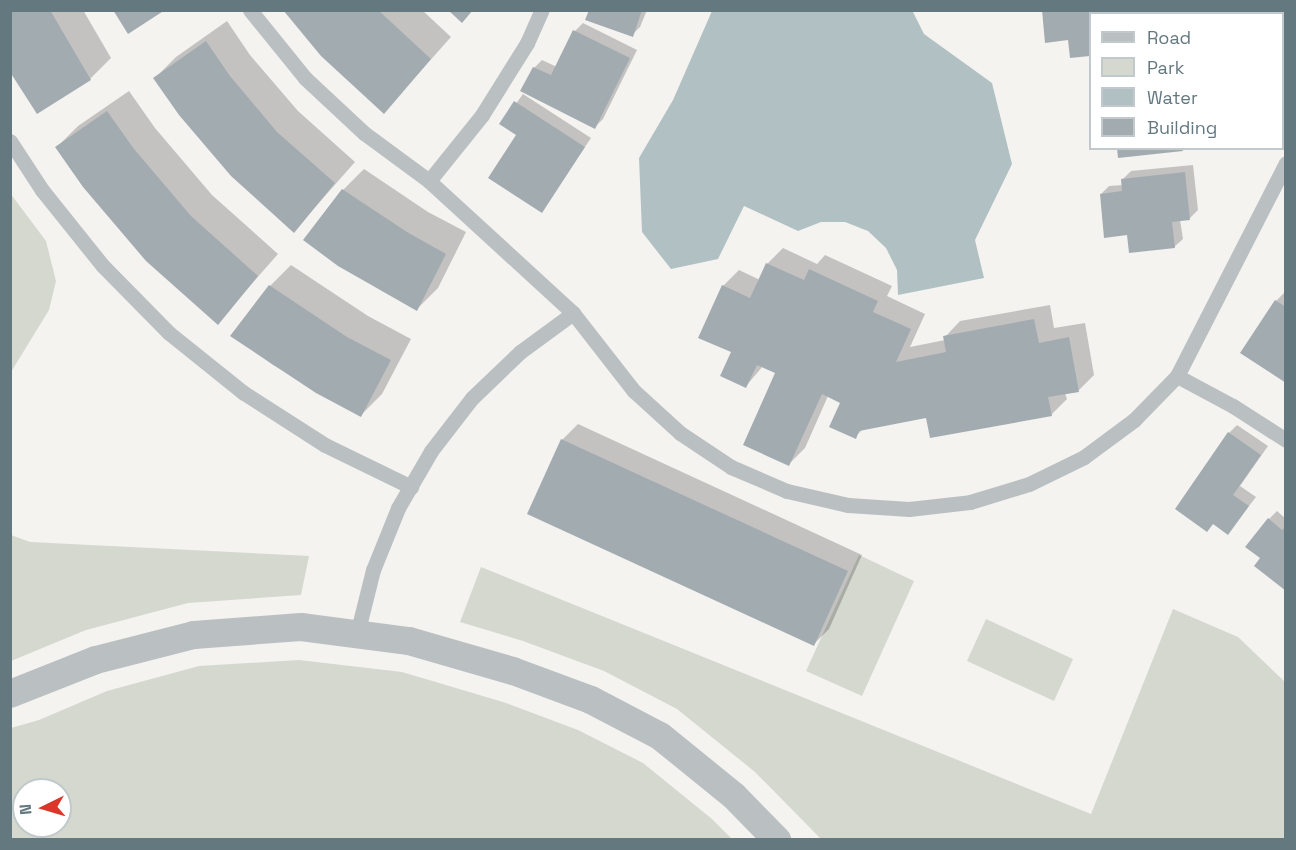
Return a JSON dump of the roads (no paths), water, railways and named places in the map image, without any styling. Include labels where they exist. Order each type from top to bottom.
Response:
[{"type":"street","points":[[10,694],[96,660],[194,634],[301,627],[409,641],[513,671],[591,700],[660,736],[734,796],[777,840]]},
{"type":"lane","points":[[250,10],[305,78],[364,133],[429,181],[573,313],[634,391],[680,433],[731,467],[788,491],[848,505],[909,509],[960,503],[1029,484],[1084,457],[1134,420],[1176,376],[1286,163]]},
{"type":"lane","points":[[429,181],[482,115],[527,43],[542,10]]},
{"type":"lane","points":[[10,141],[42,190],[102,265],[169,333],[244,393],[294,425],[325,444],[411,487]]},
{"type":"lane","points":[[357,634],[373,570],[398,508],[431,451],[472,398],[520,352],[573,313]]},
{"type":"lane","points":[[1176,376],[1233,406],[1286,440]]},
{"type":"water","points":[[912,10],[924,34],[992,83],[1012,164],[975,240],[984,278],[898,295],[897,270],[886,248],[868,231],[845,222],[821,222],[798,231],[744,206],[718,259],[671,269],[642,232],[639,158],[673,100],[712,11]]}]
